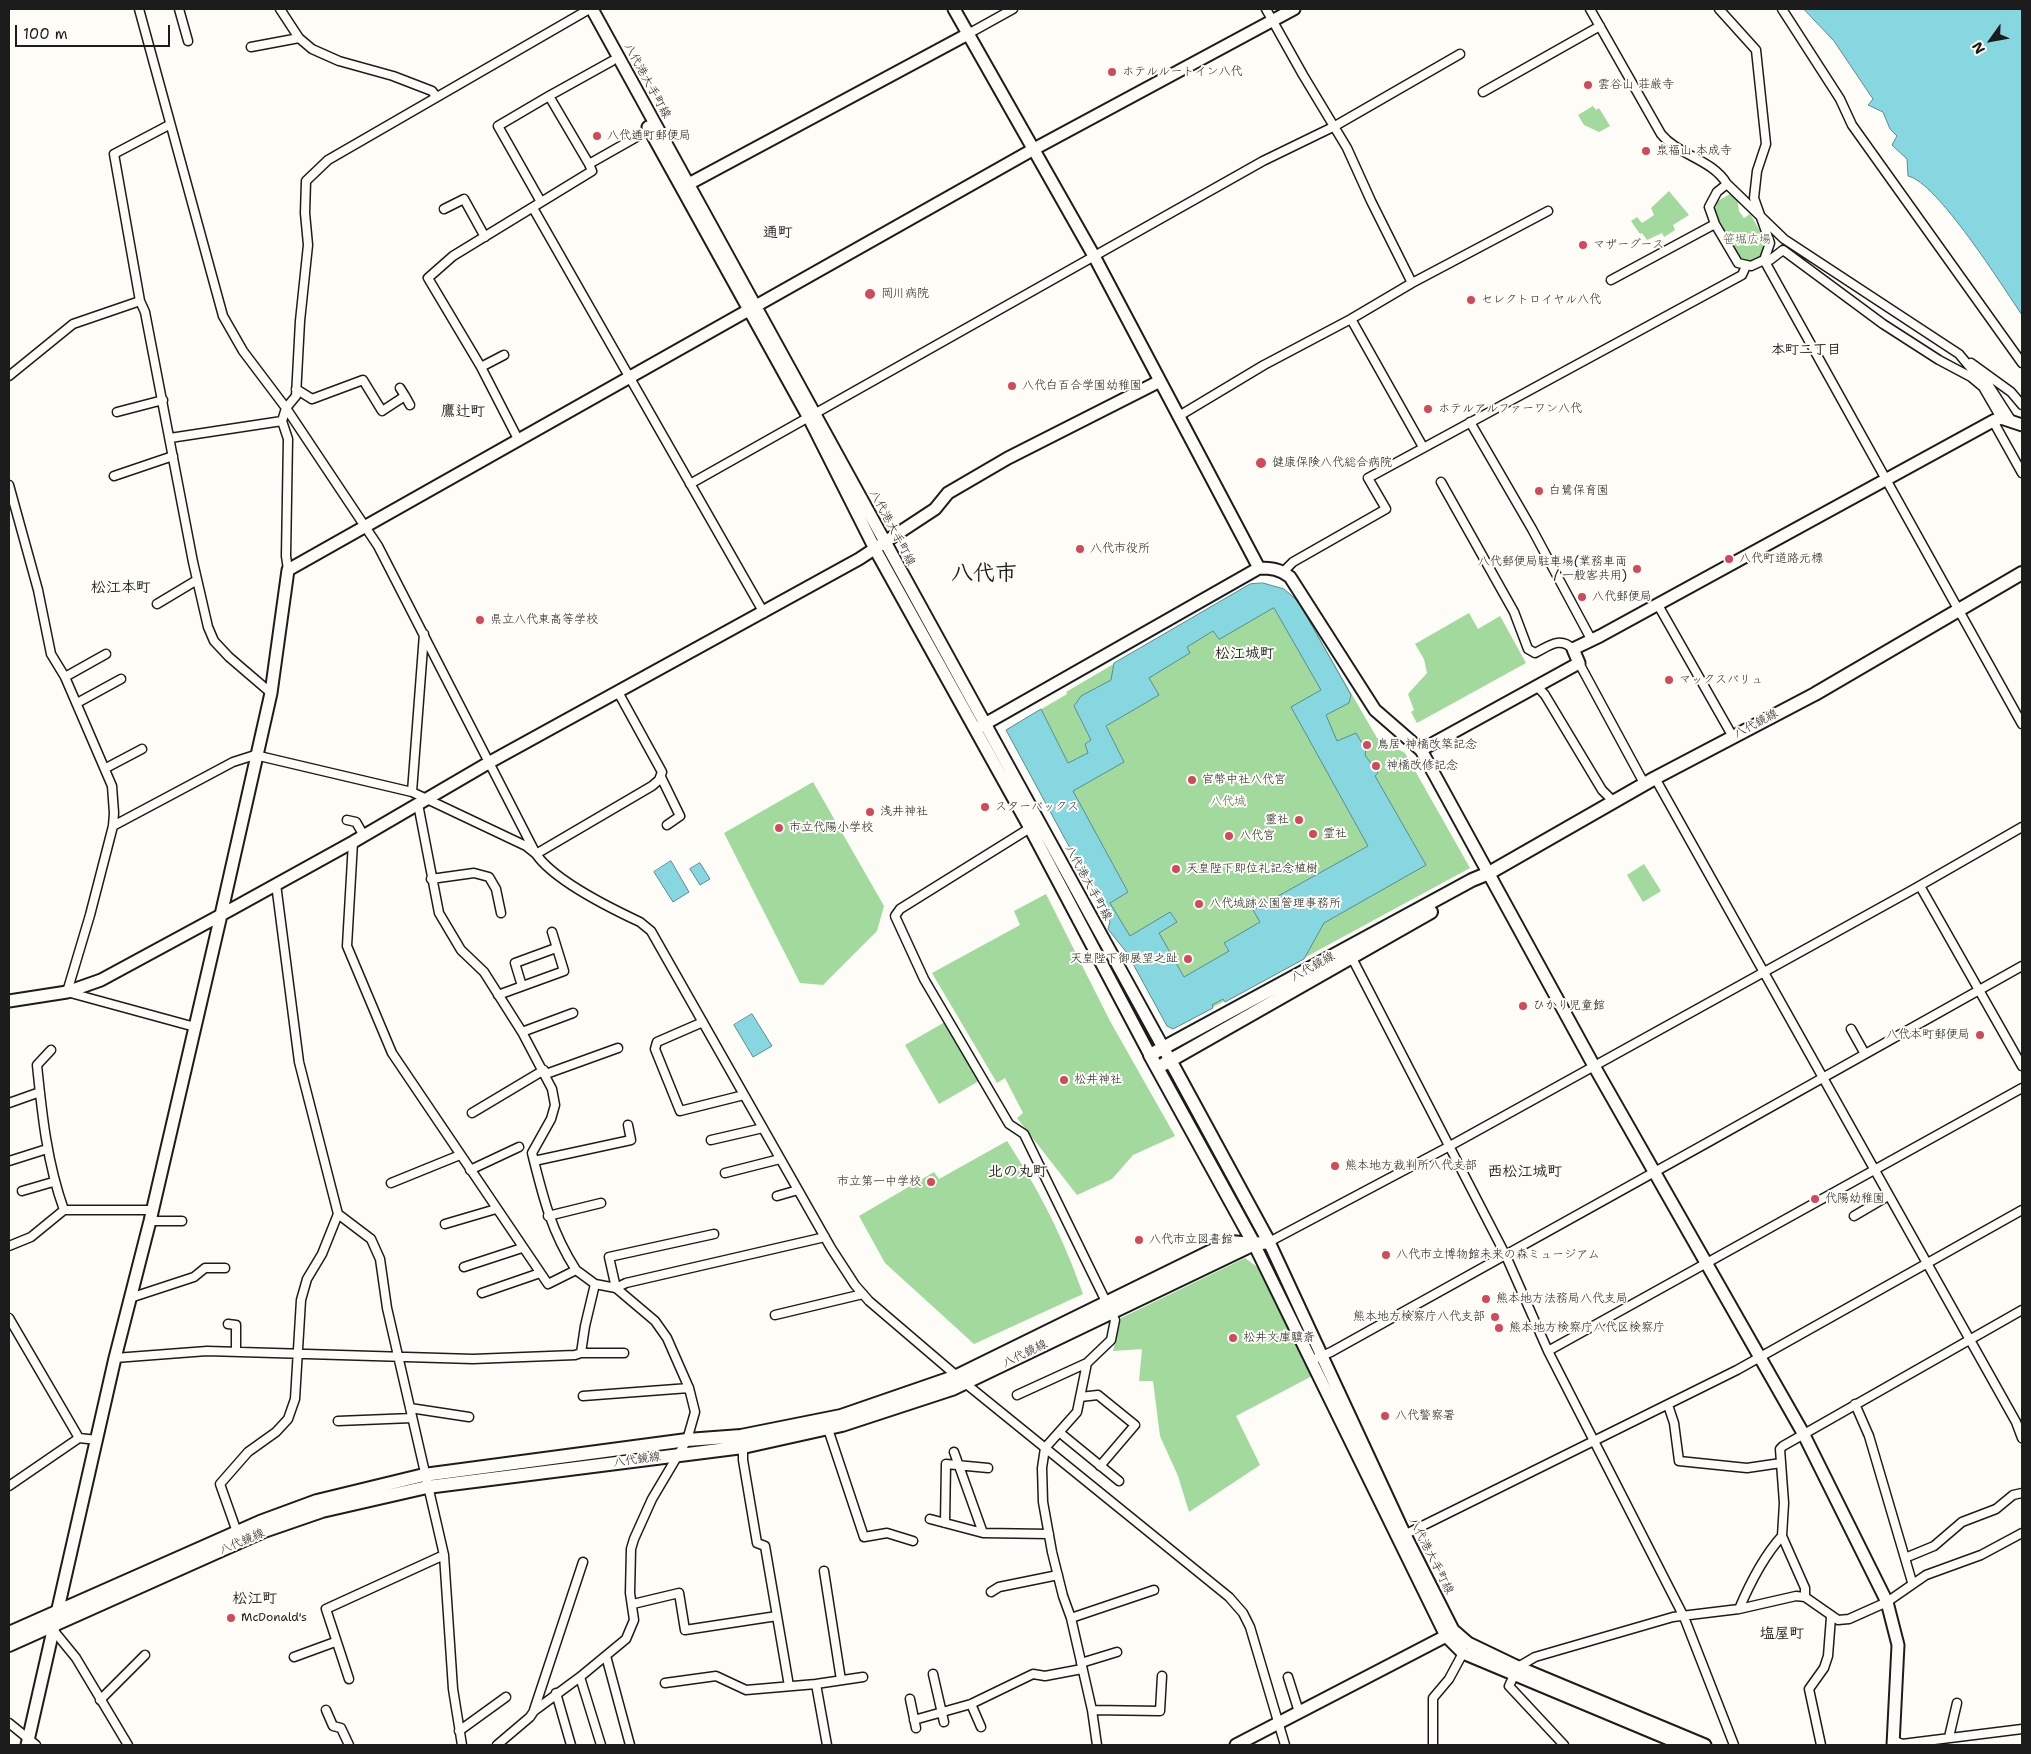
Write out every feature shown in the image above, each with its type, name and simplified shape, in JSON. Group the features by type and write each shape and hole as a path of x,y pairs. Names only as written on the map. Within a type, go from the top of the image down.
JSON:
{"main road":[{"name":"八代鏡線","path":"1150,1055 1472,880 1489,873 1650,781 1814,694 2022,572"},
{"name":"八代鏡線","path":"1157,1068 1476,886 1489,873"},
{"path":"1150,1055 1254,1244"},
{"path":"1170,1060 1269,1242"},
{"name":"八代鏡線","path":"9,1633 55,1622 264,1531 322,1511 427,1487 743,1447 828,1428 961,1380 1109,1308 1254,1244 1269,1242"},
{"name":"八代鏡線","path":"9,1645 237,1532 317,1501 424,1475 687,1440 741,1436 841,1416 961,1380"}],"street":[{"path":"139,9 169,125 223,316 243,351 286,408 367,526 536,854 541,861 562,878 640,922 650,931 825,1238 855,1285 863,1294 961,1380 1229,1597 1243,1613 1250,1627 1284,1745"},
{"path":"179,9 188,41"},
{"path":"280,9 299,38 312,48 338,61 393,76 432,91 436,96"},
{"path":"954,9 1094,256 1259,568"},
{"path":"685,187 1013,9"},
{"path":"1266,9 1335,126 1412,282"},
{"path":"288,570 1034,149 1294,9"},
{"path":"1590,9 1661,134 1673,146 1714,168 1760,219 1784,239 1843,276 1994,379 2022,404"},
{"path":"1719,9 1756,50 1766,144 1757,171 1754,198 1770,243 1764,260 2022,724"},
{"path":"1782,9 1840,99 1852,125 2022,363"},
{"path":"30,1743 55,1622 98,1440 115,1358 151,1215 221,915 255,755 271,692 288,570 286,556 288,439 282,420 286,408 296,396 300,321 308,245 305,213 306,181 328,160 587,10"},
{"name":"八代港大手町線","path":"587,10 649,130 685,187"},
{"name":"八代港大手町線","path":"587,10 812,416 880,546 980,727 1170,1060"},
{"path":"1483,92 1600,26"},
{"path":"251,47 299,38"},
{"path":"690,484 1263,161 1335,126 1460,54"},
{"path":"541,202 498,126 612,61"},
{"path":"519,441 480,367 428,278 453,256 592,171 590,164 549,96"},
{"path":"169,125 114,154 140,301 145,312 197,580 208,627 214,641 228,657 271,692"},
{"path":"590,164 649,130"},
{"path":"1727,184 1712,200 1710,215 1735,259 1746,266"},
{"path":"444,209 464,199 485,237"},
{"path":"533,208 764,613"},
{"path":"1179,416 1264,365 1351,319 1412,282 1548,211"},
{"path":"1611,280 1715,224"},
{"path":"1283,572 1293,562 1386,509 1368,478 1742,275 1746,266 1770,260 1783,250 1883,324 1983,386 2007,421"},
{"path":"9,376 73,324 140,301"},
{"path":"1351,319 1423,447"},
{"path":"480,367 504,355"},
{"path":"1965,359 1974,372 1986,381 2007,421 2022,473"},
{"path":"296,389 312,399 363,380 382,411 405,396"},
{"path":"9,1002 67,992 101,980 364,836 490,762 764,613 880,546 934,509 948,494 1008,458 1160,381"},
{"path":"400,388 410,405"},
{"path":"117,412 163,400"},
{"path":"170,438 282,420"},
{"path":"1574,649 1888,480 2007,421"},
{"path":"1470,422 1532,530 1590,639"},
{"path":"114,476 174,456"},
{"path":"1441,482 1514,612 1528,649 1535,653 1560,641 1567,643 1574,649 1578,663 1763,971 2016,1422 2022,1438"},
{"path":"9,485 38,590 51,654 66,677 112,786 114,813 112,826 90,915 67,992"},
{"path":"980,727 1259,568 1283,572 1296,585 1375,710 1421,750 1594,1066 1761,1356 1803,1433 1886,1602 1898,1645 1893,1742 1902,1744 2022,1729"},
{"path":"157,604 197,580"},
{"path":"1658,605 1733,737"},
{"path":"412,792 424,634"},
{"path":"66,677 106,654"},
{"path":"1421,750 1578,663"},
{"path":"77,702 122,679"},
{"path":"1537,686 1545,695 1602,790 1614,802"},
{"path":"618,692 662,772 661,777 680,816 667,825"},
{"name":"八代港大手町線","path":"980,727 1030,828 1150,1055"},
{"path":"106,768 142,749"},
{"path":"112,826 233,762 255,755 412,792 423,801 526,846 536,854"},
{"path":"536,854 652,786 661,777"},
{"path":"423,801 431,879 439,914 461,950 484,972 522,1032 545,1072 552,1089 555,1105 551,1119 532,1153 548,1216 561,1246 576,1270 595,1284 616,1288 656,1321 667,1338 689,1388 695,1412 687,1440 652,1499 634,1539 631,1549 630,1593 634,1620 626,1639 580,1677 534,1710"},
{"path":"347,820 356,822 364,836"},
{"path":"1269,1242 1448,1147 1763,971 1920,886 2022,827"},
{"path":"1017,1395 1087,1363 1111,1340 1115,1320 1024,1134 1009,1124 924,979 895,916 900,908 1030,828"},
{"path":"353,842 347,946 392,1053 548,1284 576,1270"},
{"path":"431,879 474,873 489,877 496,889 501,913"},
{"path":"237,1532 220,1484 248,1452 276,1432 288,1419 295,1399 300,1300 307,1280 322,1254 338,1214 299,1062 276,884"},
{"path":"1920,886 2022,1066"},
{"path":"498,995 564,971 552,932"},
{"path":"522,986 515,963 556,948"},
{"path":"1352,958 1506,1256 1548,1351 1593,1443 1684,1617 1734,1745"},
{"path":"1316,1359 1506,1256 1654,1171 2022,966"},
{"path":"67,992 195,1026"},
{"path":"522,1032 573,1013"},
{"path":"703,1022 657,1042 655,1049 680,1112 744,1095"},
{"path":"1851,1029 1865,1054"},
{"path":"472,1113 545,1072 618,1048"},
{"path":"51,1050 37,1064 47,1150 53,1182 64,1210"},
{"path":"1548,1351 1708,1263 1873,1168 2022,1088"},
{"path":"9,1103 40,1092"},
{"path":"534,1161 631,1140 628,1125"},
{"path":"711,1140 763,1128"},
{"path":"470,1170 519,1146"},
{"path":"9,1161 47,1150"},
{"path":"391,1183 460,1155"},
{"path":"725,1172 780,1159"},
{"path":"22,1192 53,1182"},
{"path":"776,1196 798,1190"},
{"path":"1854,1216 1888,1196"},
{"path":"548,1216 601,1204"},
{"path":"445,1224 496,1209"},
{"path":"9,1246 31,1237 64,1210 151,1215 182,1221"},
{"path":"1401,1537 1668,1405 1761,1356 2022,1210"},
{"path":"338,1214 370,1239 380,1259 387,1308 444,1555 453,1688 462,1745"},
{"path":"616,1288 609,1257 714,1234"},
{"path":"616,1288 626,1283 825,1238"},
{"name":"八代港大手町線","path":"1269,1242 1316,1359"},
{"name":"八代港大手町線","path":"1254,1244 1316,1359 1446,1636 1463,1653 1516,1671 1705,1745"},
{"path":"464,1267 522,1248"},
{"path":"130,1298 194,1277 205,1268 225,1268"},
{"path":"482,1293 540,1273"},
{"path":"581,1353 595,1284"},
{"path":"775,1315 863,1294"},
{"path":"1805,1597 1805,1588 1782,1536 1784,1502 1780,1449 1803,1433 2022,1310"},
{"path":"9,1318 79,1438"},
{"path":"228,1324 236,1325 236,1351"},
{"path":"115,1358 207,1351 298,1352 473,1359 575,1355 581,1353 624,1353"},
{"path":"1087,1363 1077,1412 1045,1448 1042,1468 1042,1494 1058,1575 1071,1618 1092,1710 1096,1745"},
{"path":"583,1396 689,1388"},
{"path":"1080,1397 1098,1394 1135,1426 1100,1466"},
{"path":"1855,1404 1869,1436 1912,1582"},
{"path":"1668,1405 1674,1423 1679,1461 1747,1468 1781,1463"},
{"path":"410,1408 469,1418"},
{"path":"338,1421 412,1418"},
{"path":"828,1428 864,1537 887,1534 913,1541"},
{"path":"1059,1432 1119,1481"},
{"path":"9,1486 79,1438 98,1440"},
{"path":"743,1447 743,1460 757,1543 766,1546 789,1686"},
{"path":"954,1452 983,1533"},
{"path":"945,1523 946,1464 988,1468"},
{"path":"1905,1558 1934,1546 1962,1522 1996,1509 2013,1495 2022,1493"},
{"path":"930,1519 983,1533 1049,1534"},
{"path":"1564,1745 1509,1686 1516,1671 1535,1657 1568,1646 1673,1618 1739,1609 1796,1596 1805,1597 1831,1617 1838,1620 1850,1619 1886,1602 1912,1582 1926,1575 1981,1555 2022,1533"},
{"path":"1739,1609 1750,1582 1782,1536"},
{"name":"八代港大手町線","path":"1401,1537 1453,1630 1468,1644 1516,1671 1683,1745"},
{"path":"349,1679 335,1642 326,1609 444,1555"},
{"path":"497,1745 530,1717 534,1710 583,1562"},
{"path":"824,1571 841,1680"},
{"path":"991,1592 999,1587 1058,1575"},
{"path":"1071,1618 1154,1590"},
{"path":"633,1604 679,1593 685,1630 777,1616"},
{"path":"1821,1745 1809,1688 1824,1668 1828,1656 1831,1617"},
{"path":"55,1622 128,1745"},
{"path":"1236,1745 1446,1636"},
{"path":"294,1657 335,1642"},
{"path":"910,1699 915,1724 942,1712 971,1704 1033,1674 1045,1676 1081,1666 1116,1652"},
{"path":"1433,1745 1433,1698 1449,1679 1463,1653"},
{"path":"100,1700 144,1655"},
{"path":"606,1656 630,1745"},
{"path":"933,1674 944,1722"},
{"path":"665,1684 716,1676 746,1690 816,1684 863,1677"},
{"path":"1092,1710 1160,1711 1162,1676"},
{"path":"580,1677 601,1745"},
{"path":"1288,1677 1299,1712"},
{"path":"816,1684 827,1745"},
{"path":"556,1693 571,1745"},
{"path":"459,1731 506,1697"},
{"path":"1949,1737 1957,1703"},
{"path":"971,1704 980,1727"},
{"path":"326,1710 333,1726 341,1728 349,1745"},
{"path":"9,1723 30,1743"}],"green space":[{"path":"1593,106 1596,110 1599,108 1610,126 1599,132 1584,125 1578,115"},
{"path":"1669,191 1689,215 1673,225 1675,230 1664,237 1662,233 1647,240 1631,221 1637,217 1642,223 1654,215 1651,208"},
{"name":"笹堀広場","path":"1730,194 1737,197 1739,211 1744,218 1750,214 1767,243 1761,256 1750,263 1741,259 1714,211 1718,201"},
{"name":"八代城","path":"1250,584 1276,587 1287,592 1298,601 1377,738 1405,753 1470,868 1173,1029 1167,1026 1006,730 1067,694 1066,692"},
{"path":"1469,613 1478,629 1500,616 1526,663 1417,723 1411,712 1414,710 1408,694 1427,673 1424,659 1415,644"},
{"path":"813,782 884,906 877,931 823,985 800,983 724,833"},
{"path":"1644,864 1661,891 1643,902 1627,875"},
{"path":"1046,894 1110,1021 1175,1136 1133,1155 1112,1179 1077,1195 1017,1118 1023,1113 1005,1078 997,1083 932,973 1020,925 1014,911"},
{"path":"945,1022 979,1081 939,1104 905,1045"},
{"path":"1007,1141 1050,1215 1083,1294 974,1344 885,1263 859,1216 934,1172 939,1179"},
{"path":"1245,1258 1257,1267 1312,1376 1236,1416 1260,1465 1189,1512 1178,1476 1160,1436 1153,1381 1139,1381 1142,1349 1113,1351 1121,1318"}],"water":[{"path":"1804,9 2022,9 2022,315 1952,215 1935,196 1920,183 1908,176 1907,159 1892,145 1897,136 1890,129 1883,112 1868,105 1873,99 1834,41"},
{"path":"1263,583 1284,589 1298,601 1351,695 1349,703 1326,715 1337,741 1356,733 1366,750 1365,755 1378,773 1375,776 1426,865 1324,923 1304,959 1225,1002 1223,999 1212,1005 1213,1008 1173,1029 1167,1026 1127,953 1108,929 1110,922 1006,730 1041,709 1068,763 1088,753 1085,744 1091,740 1074,706 1081,696 1111,680 1114,663 1250,584","holes":["1274,608 1321,690 1291,707 1368,846 1253,910 1260,922 1224,943 1229,951 1184,977 1159,933 1177,922 1170,912 1130,936 1110,903 1128,892 1073,791 1124,762 1106,726 1159,695 1149,678 1190,653 1187,647 1213,631 1219,639"]},
{"path":"671,861 689,892 673,902 654,872"},
{"path":"700,863 710,879 700,885 690,869"},
{"path":"752,1014 772,1046 753,1057 734,1025"}],"place":[{"name":"ホテルルートイン八代","path":"1112,72"},
{"name":"雲谷山 荘厳寺","path":"1588,85"},
{"name":"八代通町郵便局","path":"597,136"},
{"name":"泉福山 本成寺","path":"1646,151"},
{"name":"マザーグース","path":"1583,245"},
{"name":"岡川病院","path":"870,294"},
{"name":"セレクトロイヤル八代","path":"1471,300"},
{"name":"八代白百合学園幼稚園","path":"1012,386"},
{"name":"ホテルアルファーワン八代","path":"1428,409"},
{"name":"健康保険八代総合病院","path":"1261,463"},
{"name":"白鷺保育園","path":"1539,491"},
{"name":"八代市役所","path":"1080,549"},
{"name":"八代町道路元標","path":"1729,559"},
{"name":"八代郵便局駐車場(業務車両 / 一般客共用)","path":"1637,569"},
{"name":"八代郵便局","path":"1582,597"},
{"name":"県立八代東高等学校","path":"480,620"},
{"name":"マックスバリュ","path":"1669,680"},
{"name":"鳥居 神橋改築記念","path":"1367,745"},
{"name":"神橋改修記念","path":"1376,766"},
{"name":"官幣中社八代宮","path":"1192,780"},
{"name":"スターバックス","path":"985,807"},
{"name":"浅井神社","path":"870,812"},
{"name":"靈社","path":"1299,820"},
{"name":"市立代陽小学校","path":"779,828"},
{"name":"霊社","path":"1313,834"},
{"name":"八代宮","path":"1229,836"},
{"name":"天皇陛下即位礼記念植樹","path":"1176,869"},
{"name":"八代城跡公園管理事務所","path":"1199,904"},
{"name":"天皇陛下御展望之趾","path":"1188,959"},
{"name":"ひかり児童館","path":"1523,1006"},
{"name":"八代本町郵便局","path":"1980,1035"},
{"name":"松井神社","path":"1064,1080"},
{"name":"熊本地方裁判所八代支部","path":"1335,1166"},
{"name":"市立第一中学校","path":"931,1182"},
{"name":"代陽幼稚園","path":"1815,1199"},
{"name":"八代市立図書館","path":"1139,1240"},
{"name":"八代市立博物館未来の森ミュージアム","path":"1386,1255"},
{"name":"熊本地方法務局八代支局","path":"1486,1299"},
{"name":"熊本地方検察庁八代支部","path":"1495,1317"},
{"name":"熊本地方検察庁八代区検察庁","path":"1499,1328"},
{"name":"松井文庫驥斎","path":"1233,1338"},
{"name":"八代警察署","path":"1385,1416"},
{"name":"McDonald's","path":"231,1618"}],"district":[{"name":"通町","path":"778,233"},
{"name":"本町二丁目","path":"1806,350"},
{"name":"鷹辻町","path":"463,412"},
{"name":"八代市","path":"984,574"},
{"name":"松江本町","path":"121,588"},
{"name":"松江城町","path":"1245,654"},
{"name":"北の丸町","path":"1018,1172"},
{"name":"西松江城町","path":"1525,1172"},
{"name":"松江町","path":"255,1599"},
{"name":"塩屋町","path":"1782,1634"}]}
